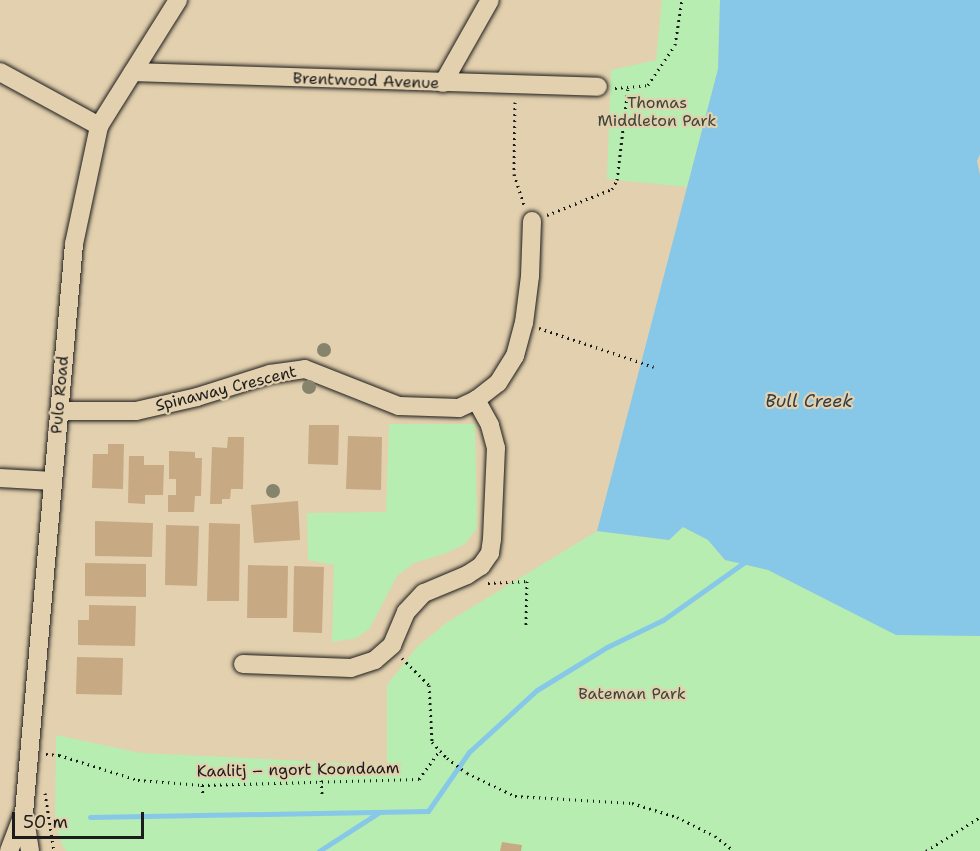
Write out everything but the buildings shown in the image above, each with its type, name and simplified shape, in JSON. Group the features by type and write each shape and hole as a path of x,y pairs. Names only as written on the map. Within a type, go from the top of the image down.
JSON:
{"street":[{"name":"Pulo Road","path":"30,851 24,813 74,244 99,126 177,0"},
{"path":"443,83 490,0"},
{"path":"0,72 99,126"},
{"name":"Brentwood Avenue","path":"133,72 598,87"},
{"name":"Spinaway Crescent","path":"59,411 136,411 197,398 270,374 305,369 399,406 459,408 476,400 498,383 515,356 524,323 530,276 532,221"},
{"path":"243,664 351,668 375,660 400,650 406,612 424,593 470,580 490,553 496,448 490,425 476,400"},
{"path":"0,478 53,482"},
{"name":"Pulo Road","path":"9,851 24,813"}],"path":[{"path":"598,87 628,88 648,85 675,45 682,0"},
{"path":"515,85 514,174 532,221 612,189 617,180 628,88"},
{"path":"524,323 654,367"},
{"path":"470,580 527,581 526,625"},
{"path":"400,650 429,685 432,742 447,758 467,773 515,796 632,802 677,817 715,836 734,851"},
{"name":"Kaalitj – ngort Koondaam","path":"43,754 59,755 138,780 202,785 419,779 440,750"},
{"path":"321,780 322,794"},
{"path":"202,785 203,796"},
{"path":"926,851 980,817"}],"green space":[{"name":"Thomas Middleton Park","path":"662,0 720,0 718,69 687,187 607,179 611,70 656,60"},
{"path":"389,424 475,424 477,528 465,544 444,554 414,563 397,576 370,628 357,638 332,642 334,565 308,560 307,513 386,512"},
{"name":"Bateman Park","path":"683,527 708,540 725,560 768,570 896,634 980,636 980,851 67,851 63,847 55,822 56,735 141,753 387,765 387,685 417,647 446,623 597,531 668,540"}],"water":[{"name":"Bull Creek","path":"720,0 980,0 980,154 977,161 980,175 980,636 896,635 768,570 725,560 708,540 683,527 669,540 597,531 718,69"}],"waterway":[{"path":"90,817 428,811 469,752 537,690 607,647 663,620 746,561"},
{"path":"319,851 378,813"}]}
